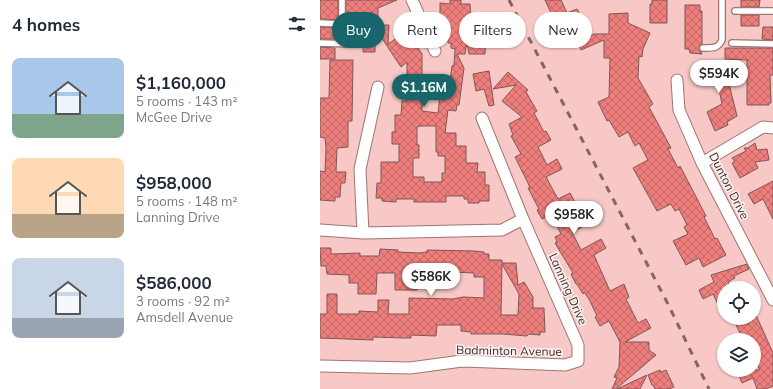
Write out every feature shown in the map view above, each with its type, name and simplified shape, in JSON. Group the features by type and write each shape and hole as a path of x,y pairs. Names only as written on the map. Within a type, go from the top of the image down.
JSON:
{"street":[{"path":"412,0 435,51"},
{"name":"Dunton Drive","path":"677,80 679,110 702,163 773,300"},
{"path":"363,233 360,169 378,87"},
{"name":"Lanning Drive","path":"482,118 578,345 578,360"},
{"path":"702,163 763,127 773,128"},
{"path":"320,230 363,233 502,230 523,218"},
{"name":"Badminton Avenue","path":"320,366 410,368 462,361 565,365 578,360"}],"lane":[{"path":"320,23 342,24 342,0"},
{"path":"703,48 715,48 720,45 722,40 722,0"},
{"path":"735,11 773,11"},
{"path":"320,43 332,43"},
{"path":"732,43 773,44"}],"building":[{"path":"320,0 338,0 338,12 332,12 332,20 320,19"},
{"path":"346,0 397,0 378,8 378,12 346,12"},
{"path":"450,0 461,0 461,4 470,4 471,12 459,12 459,48 466,48 465,54 457,54 464,68 459,105 457,105 456,111 448,110 445,133 456,133 456,146 466,146 466,163 478,163 477,172 485,172 485,185 489,185 489,201 468,203 468,199 464,199 464,196 446,196 446,202 414,202 414,199 396,199 396,202 382,201 382,198 376,198 377,183 381,183 381,162 399,162 399,144 392,144 392,132 395,132 395,115 401,115 402,101 407,101 407,62 401,67 385,43 385,25 389,25 388,44 393,41 393,48 418,48 422,54 422,111 438,113 442,79 450,80 452,66 454,65 455,49 451,48 451,12 440,12 440,3 450,4","holes":["436,126 436,152 438,152 438,156 445,156 445,173 442,173 442,182 424,182 424,177 413,177 413,158 419,158 417,127"]},
{"path":"545,0 561,0 567,12 551,12"},
{"path":"652,0 667,0 667,23 650,23 650,4 652,4"},
{"path":"741,0 760,0 759,7 741,7"},
{"path":"685,5 700,5 700,11 702,11 702,44 699,48 702,54 690,53 689,49 685,49"},
{"path":"577,9 579,12 570,12"},
{"path":"628,13 628,23 650,33 643,49 642,57 639,56 638,78 653,104 649,107 671,148 668,149 678,168 680,166 706,216 704,217 715,239 717,238 726,255 703,267 699,258 686,265 673,241 688,234 684,227 687,225 679,209 675,211 671,204 657,211 633,168 648,160 639,143 635,146 628,132 619,137 609,120 607,121 598,102 609,97 610,58 604,58 604,40 592,45 592,35 609,34 609,14"},
{"path":"741,15 759,15 759,26 741,26"},
{"path":"320,27 332,28 332,39 320,39"},
{"path":"763,27 773,27 773,40 762,39"},
{"path":"320,47 335,48 335,59 320,59"},
{"path":"363,48 375,48 375,52 363,52"},
{"path":"468,48 485,48 485,54 469,54"},
{"path":"725,48 773,48 773,75 770,75 771,103 768,103 769,105 747,105 747,60 725,59"},
{"path":"330,60 353,60 352,121 348,121 348,147 337,148 336,172 346,172 345,183 341,183 340,197 335,197 335,201 320,200 320,171 325,172 326,148 325,138 320,137 320,98 329,98"},
{"path":"701,63 727,64 726,85 729,84 737,116 727,122 728,125 715,131 707,112 722,104 718,85 703,84 704,80 701,80"},
{"path":"489,71 494,105 489,106 484,89 476,91 473,74"},
{"path":"508,72 528,90 526,92 537,111 534,113 544,132 546,131 551,140 538,147 547,165 557,159 562,169 546,177 558,199 570,193 582,215 585,213 590,223 572,232 581,250 601,239 606,248 594,255 610,291 624,284 629,297 626,299 638,323 646,319 651,328 625,342 649,342 649,350 656,355 616,389 612,389 617,378 614,377 619,367 620,342 609,321 600,326 595,317 597,316 589,299 584,292 583,294 576,284 571,274 573,273 555,243 557,242 555,237 561,234 551,215 542,219 537,210 539,209 528,188 530,188 528,183 515,157 521,154 511,136 513,135 509,124 522,117 502,101 516,85 493,89"},
{"path":"755,143 757,150 767,149 769,160 755,162 758,168 740,178 732,163 735,162 732,158 746,151 744,148 748,148"},
{"path":"773,181 773,219 763,199 754,204 748,194"},
{"path":"320,248 331,248 331,254 360,253 360,256 379,256 380,249 419,253 427,252 427,250 484,252 484,254 489,254 489,260 502,260 502,263 516,263 518,285 524,282 533,297 533,308 544,308 545,332 540,332 540,335 529,334 527,336 471,334 471,332 461,331 461,325 437,325 436,336 411,335 411,338 373,337 373,340 320,338 320,314 327,314 327,294 337,294 337,314 359,314 359,311 378,312 378,300 389,300 388,314 409,314 409,298 484,298 484,277 474,277 474,273 451,272 451,280 437,280 437,276 417,275 417,290 395,290 395,273 377,273 376,294 358,294 358,283 349,283 349,275 327,274 326,266 321,266","holes":["502,264 519,294 518,315 501,315"]},
{"path":"747,264 749,269 734,276 735,278 730,281 717,281 717,302 713,294 703,299 699,290 714,282 711,275"},
{"path":"736,325 760,325 773,353 773,386 766,389 757,389 753,378 742,383 740,377 761,377 761,333 740,333"},
{"path":"660,370 661,372 666,370 674,387 669,389 655,389 648,375"},
{"path":"647,375 640,389 617,389"}],"railway":[{"path":"509,0 668,304 709,389"}]}
